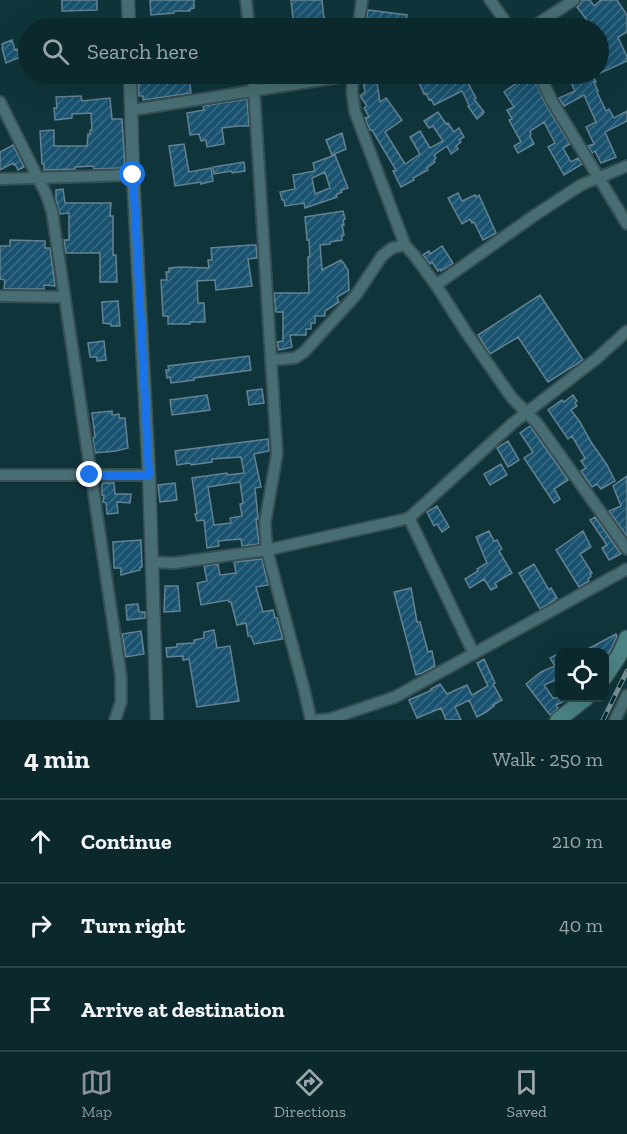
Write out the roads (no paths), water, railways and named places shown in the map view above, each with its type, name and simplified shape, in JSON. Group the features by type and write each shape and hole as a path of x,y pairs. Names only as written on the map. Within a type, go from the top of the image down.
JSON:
{"main road":[{"path":"609,671 621,654 627,638"},
{"path":"558,720 580,702"}],"street":[{"path":"128,0 129,18"},
{"path":"246,0 248,18"},
{"path":"359,18 362,0"},
{"path":"490,0 503,18"},
{"path":"546,18 574,0"},
{"path":"131,84 133,175 149,475 157,720"},
{"path":"255,84 277,454 265,523 267,550 311,720"},
{"path":"132,111 292,84"},
{"path":"353,84 352,92 355,112 405,245 436,285 505,389 525,413 537,423 627,549"},
{"path":"544,84 627,224"},
{"path":"0,102 46,194 52,211 121,677 121,702 115,720"},
{"path":"436,285 535,214 581,185 627,166"},
{"path":"0,179 133,175"},
{"path":"272,360 295,358 304,352 356,295 382,256 392,248 405,245"},
{"path":"0,297 64,297"},
{"path":"152,562 174,562 267,550 409,518 525,413 596,359 627,331"},
{"path":"0,474 149,475"},
{"path":"409,518 474,654"},
{"path":"317,720 330,719 395,697 627,569"},
{"path":"615,720 627,695"}],"railway":[{"path":"603,720 627,671"}]}
